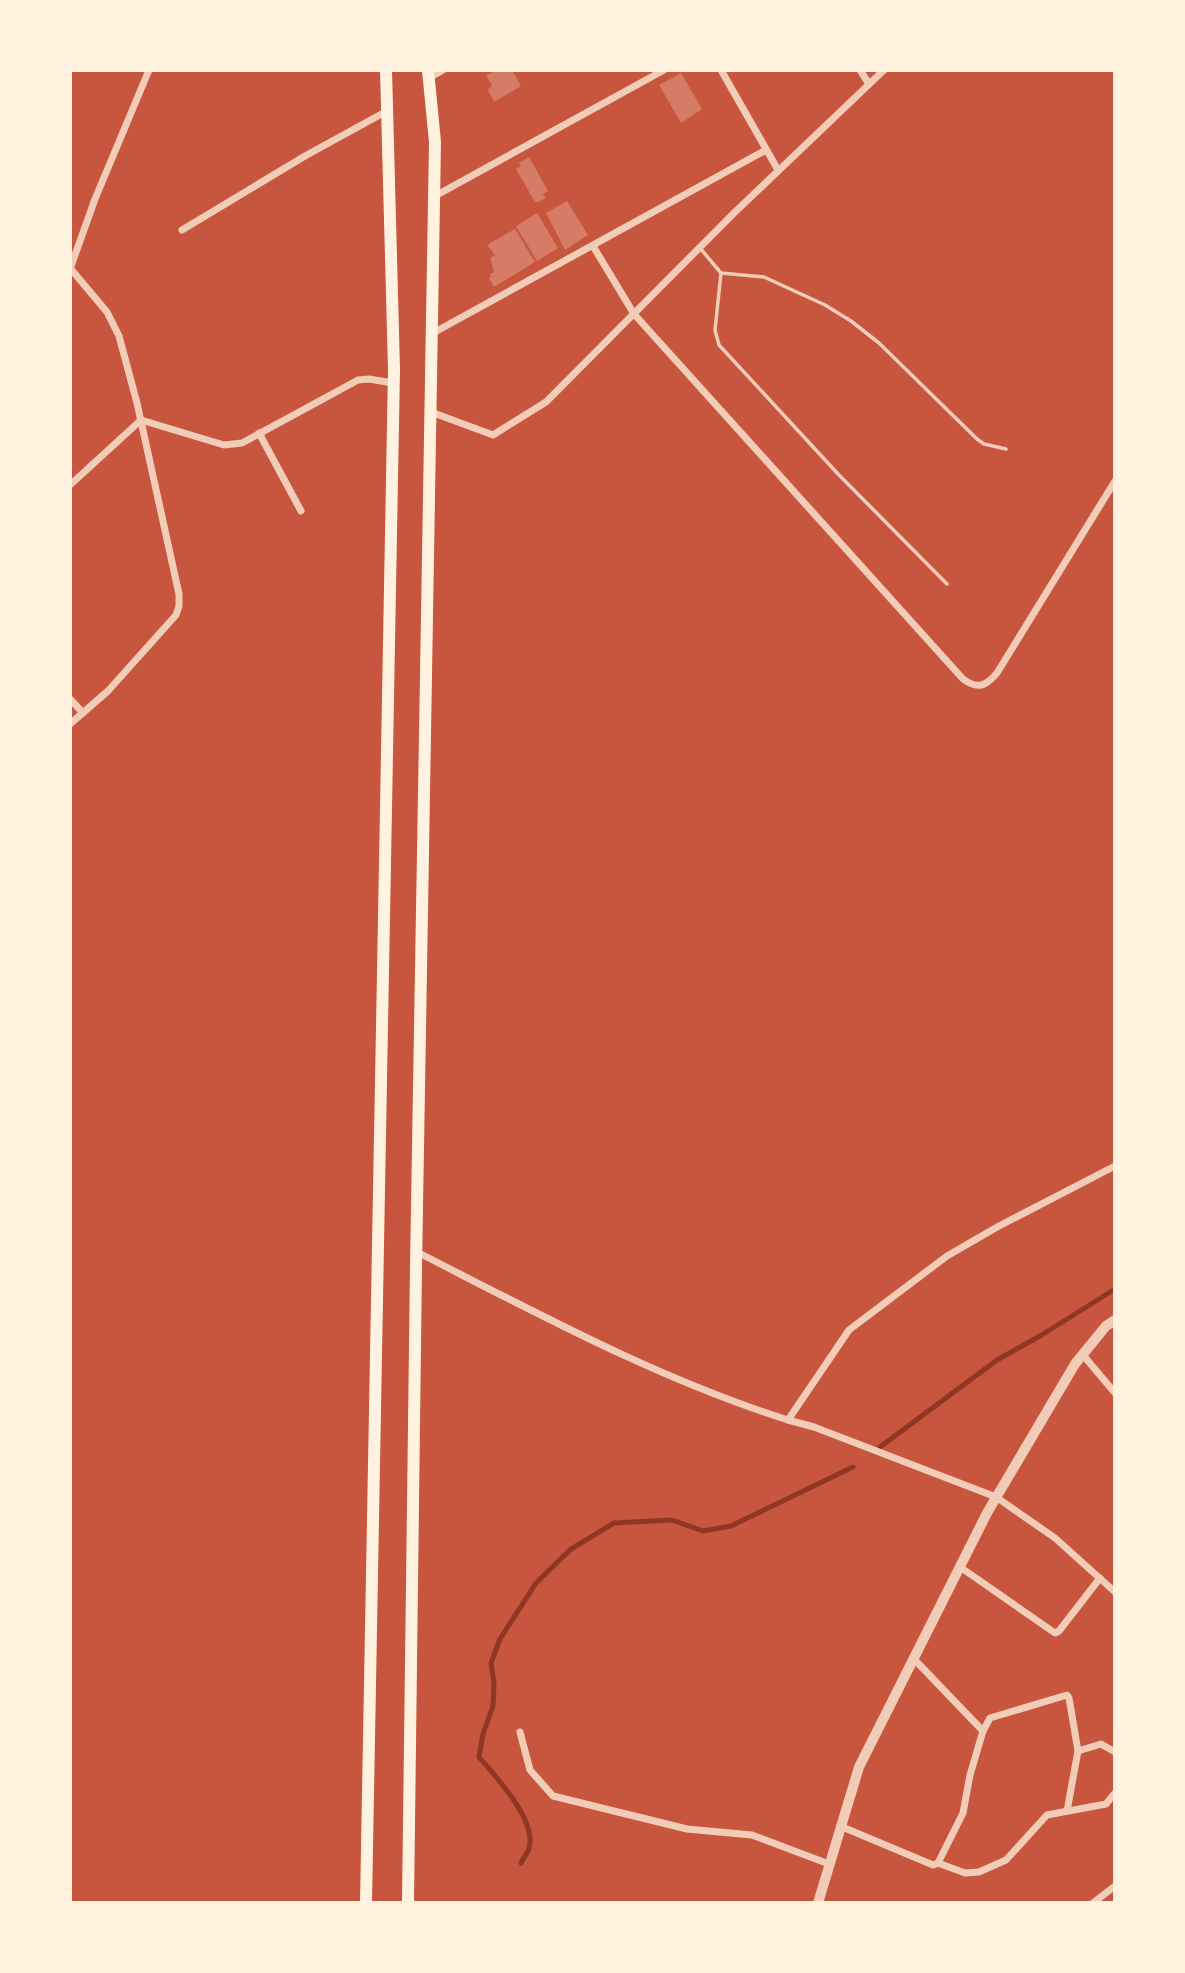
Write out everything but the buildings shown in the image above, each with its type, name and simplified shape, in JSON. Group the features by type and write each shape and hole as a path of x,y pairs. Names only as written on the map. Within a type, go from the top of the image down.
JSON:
{"highway":[{"path":"366,1903 393,383 386,70"},
{"path":"408,1903 435,196 435,142 428,74"}],"street":[{"path":"70,724 131,667 176,615 179,606 180,594 141,420 114,323 70,268 95,199 149,70"},
{"path":"428,74 443,70"},
{"path":"435,196 664,70"},
{"path":"721,70 778,170"},
{"path":"860,70 869,83"},
{"path":"431,412 493,435 546,402 778,170 884,70"},
{"path":"181,230 387,110"},
{"path":"433,333 766,149"},
{"path":"593,246 634,314 970,684 980,687 997,673 1115,481"},
{"path":"141,420 224,445 242,443 358,380 393,383"},
{"path":"70,485 141,420"},
{"path":"259,433 301,510"},
{"path":"70,699 83,713"},
{"path":"788,1420 849,1329 947,1256 1115,1166"},
{"path":"417,1252 559,1324 730,1402 814,1427 996,1497 1055,1538 1115,1592"},
{"path":"818,1903 859,1766 960,1567 996,1497 1075,1364 1106,1326 1115,1320"},
{"path":"1083,1355 1115,1393"},
{"path":"960,1567 1055,1633 1100,1578"},
{"path":"914,1659 983,1731"},
{"path":"937,1863 963,1813 970,1775 983,1731 990,1718 1067,1695 1078,1751 1067,1811"},
{"path":"520,1732 530,1770 553,1796 687,1829 752,1835 829,1864"},
{"path":"1078,1751 1101,1744 1115,1752"},
{"path":"840,1826 933,1865 937,1863 965,1873 979,1872 1002,1863 1047,1815 1105,1804 1115,1793"},
{"path":"1093,1903 1115,1886"}],"lane":[{"path":"700,247 721,273 715,330 719,345 839,475 947,583"},
{"path":"721,273 764,277 825,305 851,321 879,343 977,439 984,444 1006,449"}],"waterway":[{"path":"880,1447 997,1360 1115,1289"},
{"path":"521,1863 529,1848 527,1825 504,1787 479,1757 483,1734 493,1706 491,1663 500,1639 536,1583 571,1549 614,1523 672,1520 703,1531 731,1526 853,1467"}]}
